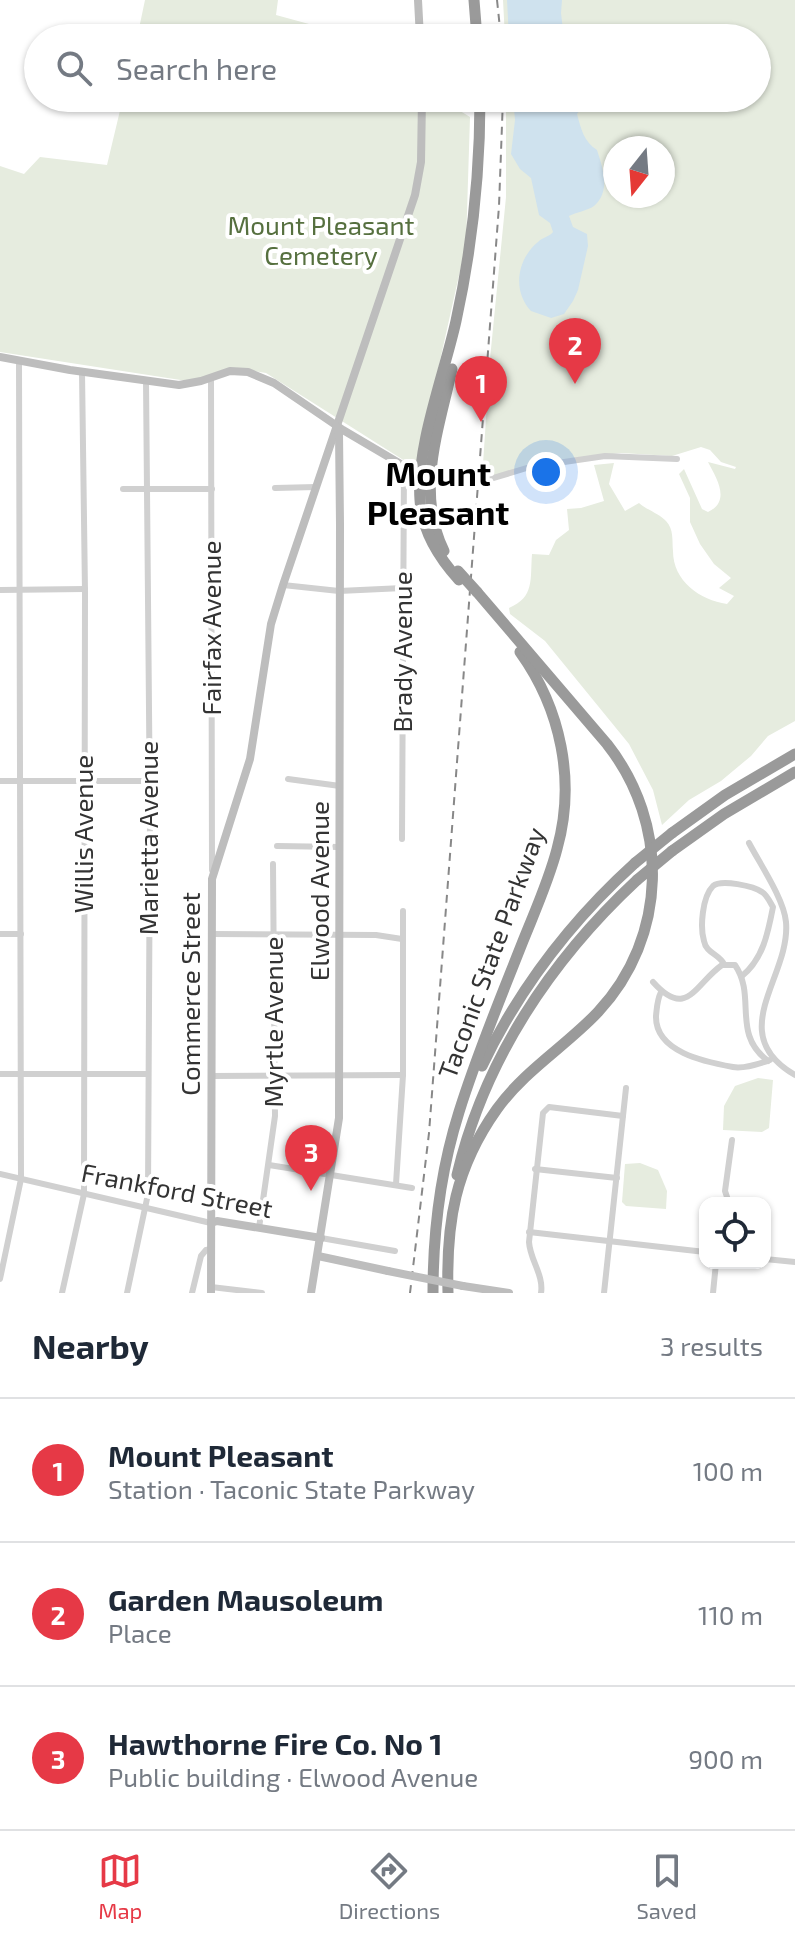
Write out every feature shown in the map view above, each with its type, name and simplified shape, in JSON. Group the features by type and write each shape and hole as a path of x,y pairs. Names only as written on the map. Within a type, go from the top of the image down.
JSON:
{"highway":[{"path":"477,0 479,24"},
{"name":"Taconic State Parkway","path":"448,1292 448,1235 453,1200 476,1145 503,1101 531,1071 594,1016 624,977 643,935 651,906 653,877 645,816 625,769 607,744 458,575 435,531 425,478 469,249 482,112"},
{"name":"Taconic State Parkway","path":"433,1293 434,1250 458,1113 552,867 565,803 561,745 546,697 522,653 476,596"},
{"path":"443,1188 471,1090 508,1017 565,936 635,863 672,833 725,795 795,754"},
{"path":"453,1200 476,1110 511,1037 563,960 637,880 672,851 716,819 795,772"}],"street":[{"path":"418,0 419,24"},
{"name":"Commerce Street","path":"211,1290 212,879 250,759 271,624 415,195 421,162 422,112"},
{"path":"0,357 179,385 230,371 248,372 261,376 336,426 425,478 462,486 532,466 605,456 677,459"},
{"path":"0,1279 21,1179 19,360"},
{"name":"Willis Avenue","path":"62,1293 84,1194 85,589 82,372"},
{"name":"Fairfax Avenue","path":"211,378 212,879"},
{"name":"Marietta Avenue","path":"127,1293 146,1208 149,781 146,380"},
{"name":"Commerce Street","path":"336,426 339,433 338,486"},
{"name":"Brady Avenue","path":"402,839 404,465"},
{"name":"Elwood Avenue","path":"311,1293 339,1118 338,486"},
{"path":"275,488 316,487"},
{"path":"123,489 212,489"},
{"path":"283,585 339,591 403,588"},
{"path":"0,590 85,589"},
{"path":"288,779 340,786"},
{"path":"0,781 149,781"},
{"path":"749,843 782,907 786,926 762,1018 765,1045 771,1060"},
{"path":"277,846 340,847"},
{"name":"Myrtle Avenue","path":"259,1228 275,1116 273,864"},
{"path":"724,964 706,948 703,939 705,904 712,887 732,883 763,892 773,907 766,944 757,953 756,963 742,976"},
{"path":"396,1184 403,1075 403,911"},
{"path":"0,934 21,934"},
{"path":"212,934 402,939"},
{"path":"653,982 661,992 676,999 693,996 715,970 724,964 735,965 742,976 749,1038 754,1047 795,1075"},
{"path":"661,992 657,1003 657,1028 673,1049 735,1067 771,1060"},
{"path":"0,1074 147,1074"},
{"path":"210,1076 403,1075"},
{"path":"604,1293 626,1088"},
{"path":"541,1293 542,1284 530,1254 529,1232 542,1116 549,1107 623,1116"},
{"path":"534,1108 542,1116"},
{"path":"727,1197 725,1191 732,1140"},
{"path":"269,1165 412,1188"},
{"path":"535,1169 617,1178"},
{"name":"Frankford Street","path":"0,1174 211,1223 217,1221 395,1251"},
{"path":"529,1232 699,1251"},
{"path":"192,1293 201,1256 211,1249"},
{"path":"318,1256 509,1293"},
{"path":"771,1260 795,1262"},
{"path":"713,1293 715,1269"},
{"path":"211,1290 262,1293"}],"green space":[{"path":"145,0 278,0 276,15 309,24 140,24"},
{"path":"503,0 795,0 795,721 768,736 751,756 721,781 689,800 662,825 653,790 629,744 545,641 510,614 509,608 523,598 530,586 532,554 549,555 556,540 569,530 567,509 604,501 594,465 614,463 609,484 625,511 639,503 669,524 674,562 683,580 707,598 727,604 734,596 719,588 731,578 714,564 700,544 690,522 690,498 679,474 684,469 702,509 708,512 719,502 720,489 708,462 736,467 721,462 710,450 701,447 672,456 621,453 537,463 482,479 506,197 506,112 771,112 771,24 504,24"},
{"name":"Mount Pleasant Cemetery","path":"120,112 462,112 470,117 466,244 416,468 266,373 237,368 187,381 0,352 0,166 24,174 40,157 107,165"},
{"path":"758,1078 773,1080 769,1128 762,1132 723,1130 724,1106 735,1086"},
{"path":"640,1163 658,1170 667,1191 666,1209 626,1206 622,1202 625,1164"}],"water":[{"path":"507,0 562,0 562,24 508,24"},
{"path":"514,112 578,112 582,130 597,150 603,172 603,190 599,200 591,208 569,216 573,227 587,234 588,246 573,301 564,314 551,318 531,311 521,294 520,275 525,257 538,242 553,232 550,223 539,215 531,178 520,169 511,154"}],"railway":[{"path":"497,0 500,24"},
{"path":"410,1293 429,1133 499,206 502,112"}],"place":[{"name":"Garden Mausoleum","path":"575,384"},
{"name":"Mount Pleasant","path":"481,422"},
{"name":"Hawthorne Fire Co. No 1","path":"311,1191"}],"district":[{"name":"Mount Pleasant","path":"438,494"}]}
